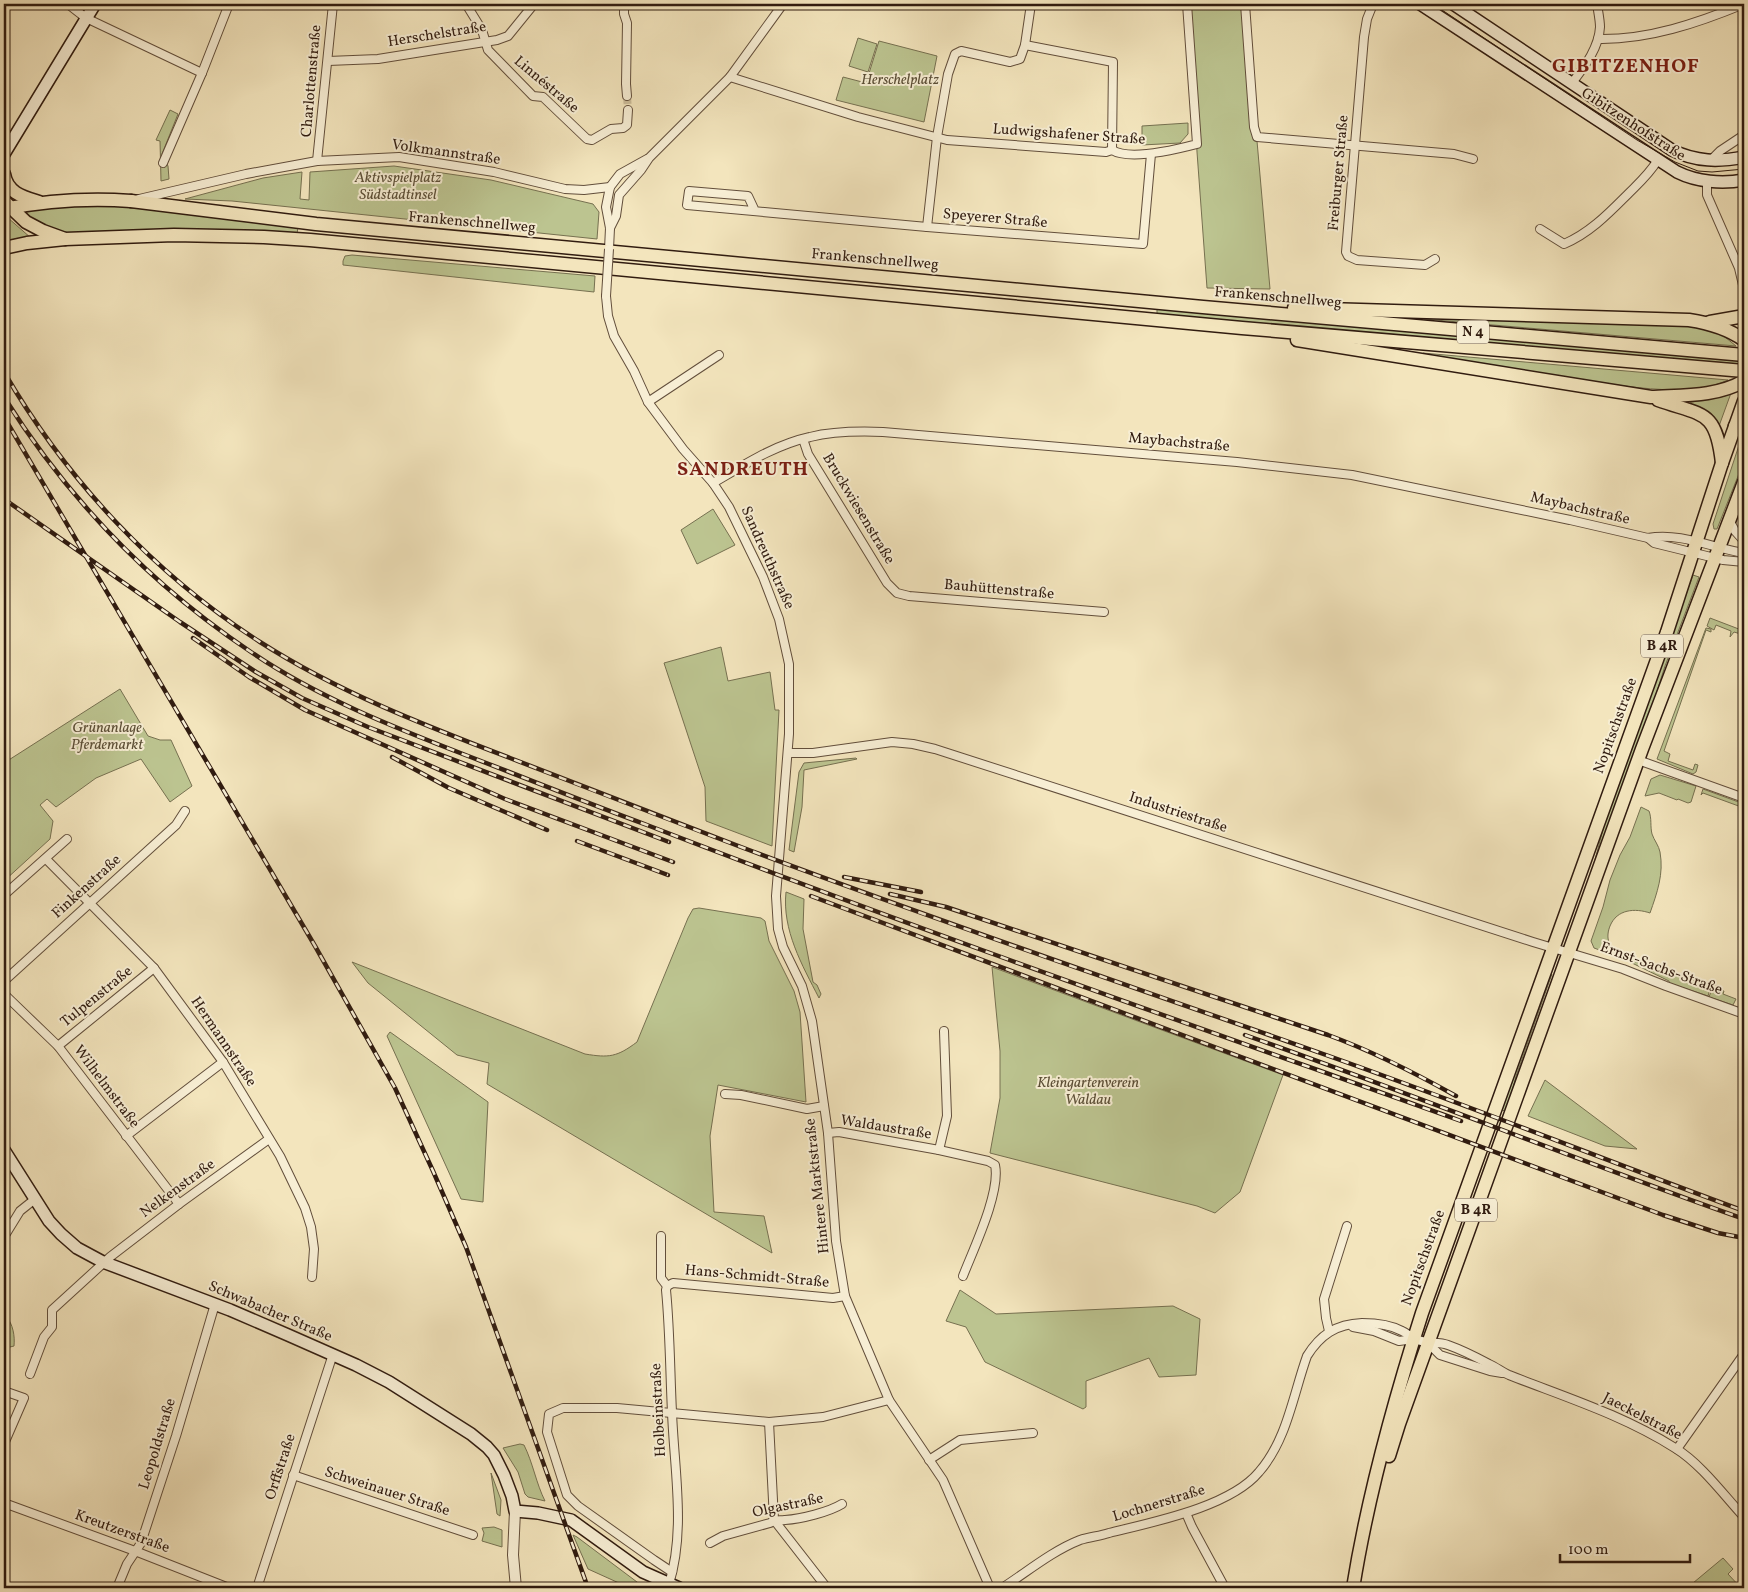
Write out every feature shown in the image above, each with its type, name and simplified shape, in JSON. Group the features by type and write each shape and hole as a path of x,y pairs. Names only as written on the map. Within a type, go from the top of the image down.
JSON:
{"main road":[{"path":"4,154 95,4"},
{"name":"Gibitzenhofstraße","path":"1420,4 1657,161 1683,175 1707,181 1726,182 1744,180"},
{"name":"Gibitzenhofstraße","path":"1453,4 1672,150 1694,158 1744,157"},
{"path":"4,174 7,184 13,192 41,203"},
{"name":"Frankenschnellweg","path":"6,206 86,200 131,201 316,224 1203,307 1744,355"},
{"path":"6,206 35,228 65,239"},
{"path":"4,248 27,243 65,239 182,235 310,240 1209,325 1651,397 1693,411 1714,425 1720,441 1722,463"},
{"path":"1203,307 1400,310 1675,320 1705,323 1728,330 1744,340"},
{"path":"1705,323 1744,316"},
{"name":"N 4","path":"1209,325 1744,372"},
{"path":"1651,397 1706,394 1741,383"},
{"name":"Nopitschstraße","path":"1354,1588 1374,1478 1414,1339 1667,632 1722,463 1740,423 1744,401"},
{"path":"1740,423 1744,414"},
{"name":"B 4R","path":"1362,1588 1378,1498 1389,1455 1638,760 1744,482"},
{"path":"1582,868 1589,877 1596,876"},
{"name":"Schwabacher Straße","path":"4,1150 49,1221 77,1248 103,1262 215,1304 332,1354 382,1378 478,1439 494,1455 512,1496 515,1511"},
{"path":"515,1511 538,1513 571,1520 643,1572 674,1586"}],"street":[{"path":"68,4 86,18 202,72"},
{"path":"162,162 202,72 229,4"},
{"name":"Charlottenstraße","path":"317,161 333,4"},
{"name":"Linnéstraße","path":"466,4 482,30 488,50 533,96 543,97 587,139 592,140 611,129 623,128 627,125 628,110"},
{"name":"Herschelstraße","path":"328,61 378,59 508,36 534,4"},
{"path":"624,4 624,14 627,23 627,96"},
{"path":"650,158 620,174 610,187 619,195 650,158 730,77 783,4"},
{"path":"927,227 937,137 948,74 955,54 960,51 1010,62 1020,59 1025,45 1031,4"},
{"name":"Ludwigshafener Straße","path":"937,137 948,140 1151,154 1198,144 1187,4"},
{"path":"1245,4 1254,128 1257,137 1454,154 1473,159"},
{"name":"Freiburger Straße","path":"1373,4 1367,19 1364,37 1346,252 1348,256 1357,260 1425,265 1436,259"},
{"path":"1572,83 1591,54 1598,39 1600,27 1597,4"},
{"path":"1598,39 1641,37 1686,25 1744,4"},
{"path":"1025,45 1113,62 1112,150"},
{"path":"730,77 867,120 937,137"},
{"path":"1713,157 1744,135"},
{"name":"Speyerer Straße","path":"755,211 748,196 689,191 687,205 927,227 1143,244 1151,154"},
{"name":"Volkmannstraße","path":"131,201 246,174 317,161 399,157 494,172 565,189 584,190 610,187"},
{"path":"1540,229 1564,244 1575,239 1596,225 1613,210 1649,173 1657,161"},
{"path":"1707,181 1707,195 1739,268 1743,285"},
{"name":"Sandreuthstraße","path":"610,187 606,207 610,228 606,296 608,316 614,336 634,371 648,402 729,507 774,601 783,631 789,664 789,753"},
{"name":"Sandreuthstraße","path":"610,228 616,216 619,195"},
{"path":"648,402 719,355"},
{"name":"Maybachstraße","path":"713,484 754,459 803,438 853,431 883,432 1237,462 1352,475 1648,538 1657,536 1717,553"},
{"name":"Bruckwiesenstraße","path":"803,438 808,454 887,583 894,591"},
{"path":"1729,520 1735,531 1744,541"},
{"path":"1717,553 1744,553"},
{"path":"1717,553 1744,562"},
{"name":"Bauhüttenstraße","path":"894,591 909,596 1104,612"},
{"name":"Industriestraße","path":"789,753 814,753 892,742 935,749 1554,948"},
{"name":"Hintere Marktstraße","path":"789,753 776,896 778,929 783,947 802,986 809,1008 828,1133 836,1242 845,1296 889,1400 943,1480 990,1588"},
{"path":"1638,760 1744,798"},
{"name":"Finkenstraße","path":"4,981 176,824 185,811"},
{"path":"4,895 68,839"},
{"name":"Hermannstraße","path":"46,859 154,968 223,1062 292,1178 305,1208 311,1227 314,1249 312,1277"},
{"path":"1554,948 1569,952"},
{"name":"Ernst-Sachs-Straße","path":"1569,952 1623,969 1744,1014"},
{"name":"Tulpenstraße","path":"58,1046 154,968"},
{"name":"Wilhelmstraße","path":"4,994 58,1046 178,1204"},
{"name":"Waldaustraße","path":"939,1150 948,1116 944,1032"},
{"path":"126,1136 223,1062"},
{"path":"725,1094 741,1094 807,1108 824,1106"},
{"name":"Waldaustraße","path":"828,1133 839,1132 939,1150 988,1161 995,1165 997,1179 987,1215 963,1276"},
{"name":"Nelkenstraße","path":"30,1374 44,1337 52,1327 52,1310 103,1262 178,1204 269,1139"},
{"path":"4,1237 20,1211 35,1199"},
{"path":"1329,1331 1324,1299 1347,1226"},
{"name":"Holbeinstraße","path":"661,1236 661,1278 667,1286 676,1482 677,1534 672,1572 674,1586"},
{"name":"Hans-Schmidt-Straße","path":"667,1286 673,1283 833,1298 845,1296"},
{"name":"Leopoldstraße","path":"117,1588 127,1564 141,1543 176,1436 215,1304"},
{"name":"Lochnerstraße","path":"1002,1588 1065,1547 1082,1539 1186,1513 1220,1499 1241,1487 1260,1472 1276,1448 1307,1356 1312,1348 1329,1331 1344,1326 1374,1331 1399,1341 1414,1339 1428,1343"},
{"name":"Jaeckelstraße","path":"1428,1343 1445,1344 1490,1364 1506,1374"},
{"name":"Jaeckelstraße","path":"1428,1343 1440,1355 1490,1371 1506,1374 1593,1407 1642,1429 1677,1449 1707,1475 1744,1517"},
{"name":"Orffstraße","path":"257,1588 332,1354"},
{"path":"1677,1449 1744,1354"},
{"path":"4,1392 24,1398 4,1444"},
{"path":"672,1572 585,1511 567,1495 547,1432 549,1414 563,1408 616,1408 769,1422 822,1418 889,1400"},
{"path":"769,1422 774,1520 828,1588"},
{"path":"929,1460 960,1440 1033,1433"},
{"name":"Schweinauer Straße","path":"292,1475 474,1535"},
{"name":"Kreutzerstraße","path":"4,1503 229,1588"},
{"name":"Olgastraße","path":"710,1543 723,1536 770,1523 774,1520 785,1520 832,1510 842,1504"},
{"path":"515,1511 514,1555 516,1588"},
{"path":"1186,1513 1226,1588"}],"green space":[{"path":"1190,4 1243,4 1253,136 1257,141 1270,289 1207,288 1197,152"},
{"path":"858,38 877,44 868,72 849,66"},
{"name":"Herschelplatz","path":"879,41 937,56 924,122 836,100 843,77 866,83"},
{"path":"170,110 178,114 162,154 168,166 169,179 161,181 160,141 156,140"},
{"path":"1188,123 1188,134 1180,143 1142,145 1142,126"},
{"name":"Aktivspielplatz Südstadtinsel","path":"394,166 491,180 593,204 599,212 597,239 232,201 185,199 263,178 302,172 300,199 309,200 310,172"},
{"path":"120,205 298,227 297,234 68,234 34,222 24,212 44,208"},
{"path":"4,217 7,217 31,238 4,244"},
{"path":"352,255 595,276 594,292 343,265 345,256"},
{"path":"1157,309 1742,360 1741,366 1157,314"},
{"path":"1424,319 1694,326 1726,335 1725,337 1736,346"},
{"path":"1423,353 1728,380 1712,386 1693,389 1650,389 1441,359 1423,356"},
{"path":"1731,393 1719,426 1690,403 1725,396"},
{"path":"1744,430 1744,461 1717,529 1714,529 1713,524"},
{"path":"713,509 735,545 697,564 681,530"},
{"path":"1693,575 1699,577 1665,666 1650,713 1591,875 1606,818"},
{"path":"1710,618 1744,631 1744,635 1734,632 1730,637 1731,631 1716,625 1714,630 1707,626"},
{"path":"1706,628 1711,629 1711,632 1706,630 1664,751 1670,754 1668,761 1693,770 1695,764 1698,765 1696,772 1693,774 1657,759"},
{"path":"721,647 728,681 770,672 775,710 779,710 772,846 706,821 705,787 664,663"},
{"name":"Grünanlage Pferdemarkt","path":"120,689 148,736 160,740 171,740 192,786 170,802 141,759 96,778 56,807 47,799 40,805 53,821 50,839 4,881 4,763"},
{"path":"856,758 804,770 802,807 794,852 789,850 799,772 804,763"},
{"path":"1660,775 1696,786 1691,802 1677,800 1659,793 1645,796 1651,779"},
{"path":"1703,789 1744,804 1744,808 1703,793 1701,795"},
{"path":"1641,807 1649,811 1650,814 1652,834 1660,852 1660,876 1650,913 1633,910 1627,911 1613,920 1608,940 1619,957 1594,948 1591,941 1610,880 1630,837"},
{"path":"786,892 804,899 803,929 813,982 817,985 821,994 819,998 800,960 790,934 787,920"},
{"path":"699,908 761,918 765,921 769,941 794,991 800,1012 806,1102 718,1085 710,1136 714,1212 764,1216 772,1253 487,1084 489,1063 457,1055 368,983 352,962 585,1054 607,1056 624,1051 637,1042 688,918 693,909"},
{"path":"1633,961 1711,986 1708,996 1669,983 1669,981 1632,963"},
{"name":"Kleingartenverein Waldau","path":"992,967 1283,1075 1240,1192 1215,1213 1197,1206 990,1153 1000,1098 1000,1051"},
{"path":"1550,973 1552,974 1516,1076 1507,1112 1500,1109"},
{"path":"1713,986 1718,986 1718,989 1724,991 1723,994 1736,999 1733,1005 1709,997"},
{"path":"390,1032 488,1102 483,1202 461,1199 387,1036"},
{"path":"1545,1080 1637,1149 1605,1146 1528,1116"},
{"path":"960,1290 996,1314 1173,1306 1200,1319 1196,1375 1159,1377 1149,1358 1086,1381 1086,1407 1083,1409 985,1362 966,1327 946,1321"},
{"path":"6,1316 14,1334 14,1346 10,1347 4,1344 4,1321"},
{"path":"520,1444 524,1445 545,1501 528,1497 525,1494 518,1472 503,1448"},
{"path":"491,1473 501,1500 500,1516 497,1514"},
{"path":"494,1527 502,1530 502,1547 482,1541 484,1533 482,1528"},
{"path":"573,1535 645,1588 630,1588 588,1569"},
{"path":"1723,1558 1733,1569 1728,1574 1741,1588 1687,1588"}],"tunnel":[{"path":"627,96 628,110"}],"tram line":[{"path":"1433,4 1637,140 1675,162 1698,171 1712,172 1744,169"}],"railway":[{"path":"4,372 29,412 85,487 149,555 184,586 260,642 320,677 351,692 446,733 812,873 1364,1068 1744,1211"},
{"path":"4,397 29,434 84,505 146,569 214,626 251,652 329,697 440,745 748,864 1053,976 1461,1121"},
{"path":"4,417 315,946 395,1088 466,1247 588,1588"},
{"path":"4,499 180,622 256,672 302,698 368,727 669,842"},
{"path":"193,638 249,677 305,710 505,799 673,862"},
{"path":"392,757 449,788 547,830"},
{"path":"577,841 668,875"},
{"path":"844,877 921,892"},
{"path":"890,894 946,907 1328,1035 1393,1063 1456,1096"},
{"path":"811,896 1663,1215 1718,1233 1744,1238"},
{"path":"1245,1035 1744,1219"}],"district":[{"name":"GIBITZENHOF","path":"1626,67"},
{"name":"SANDREUTH","path":"743,470"}]}
